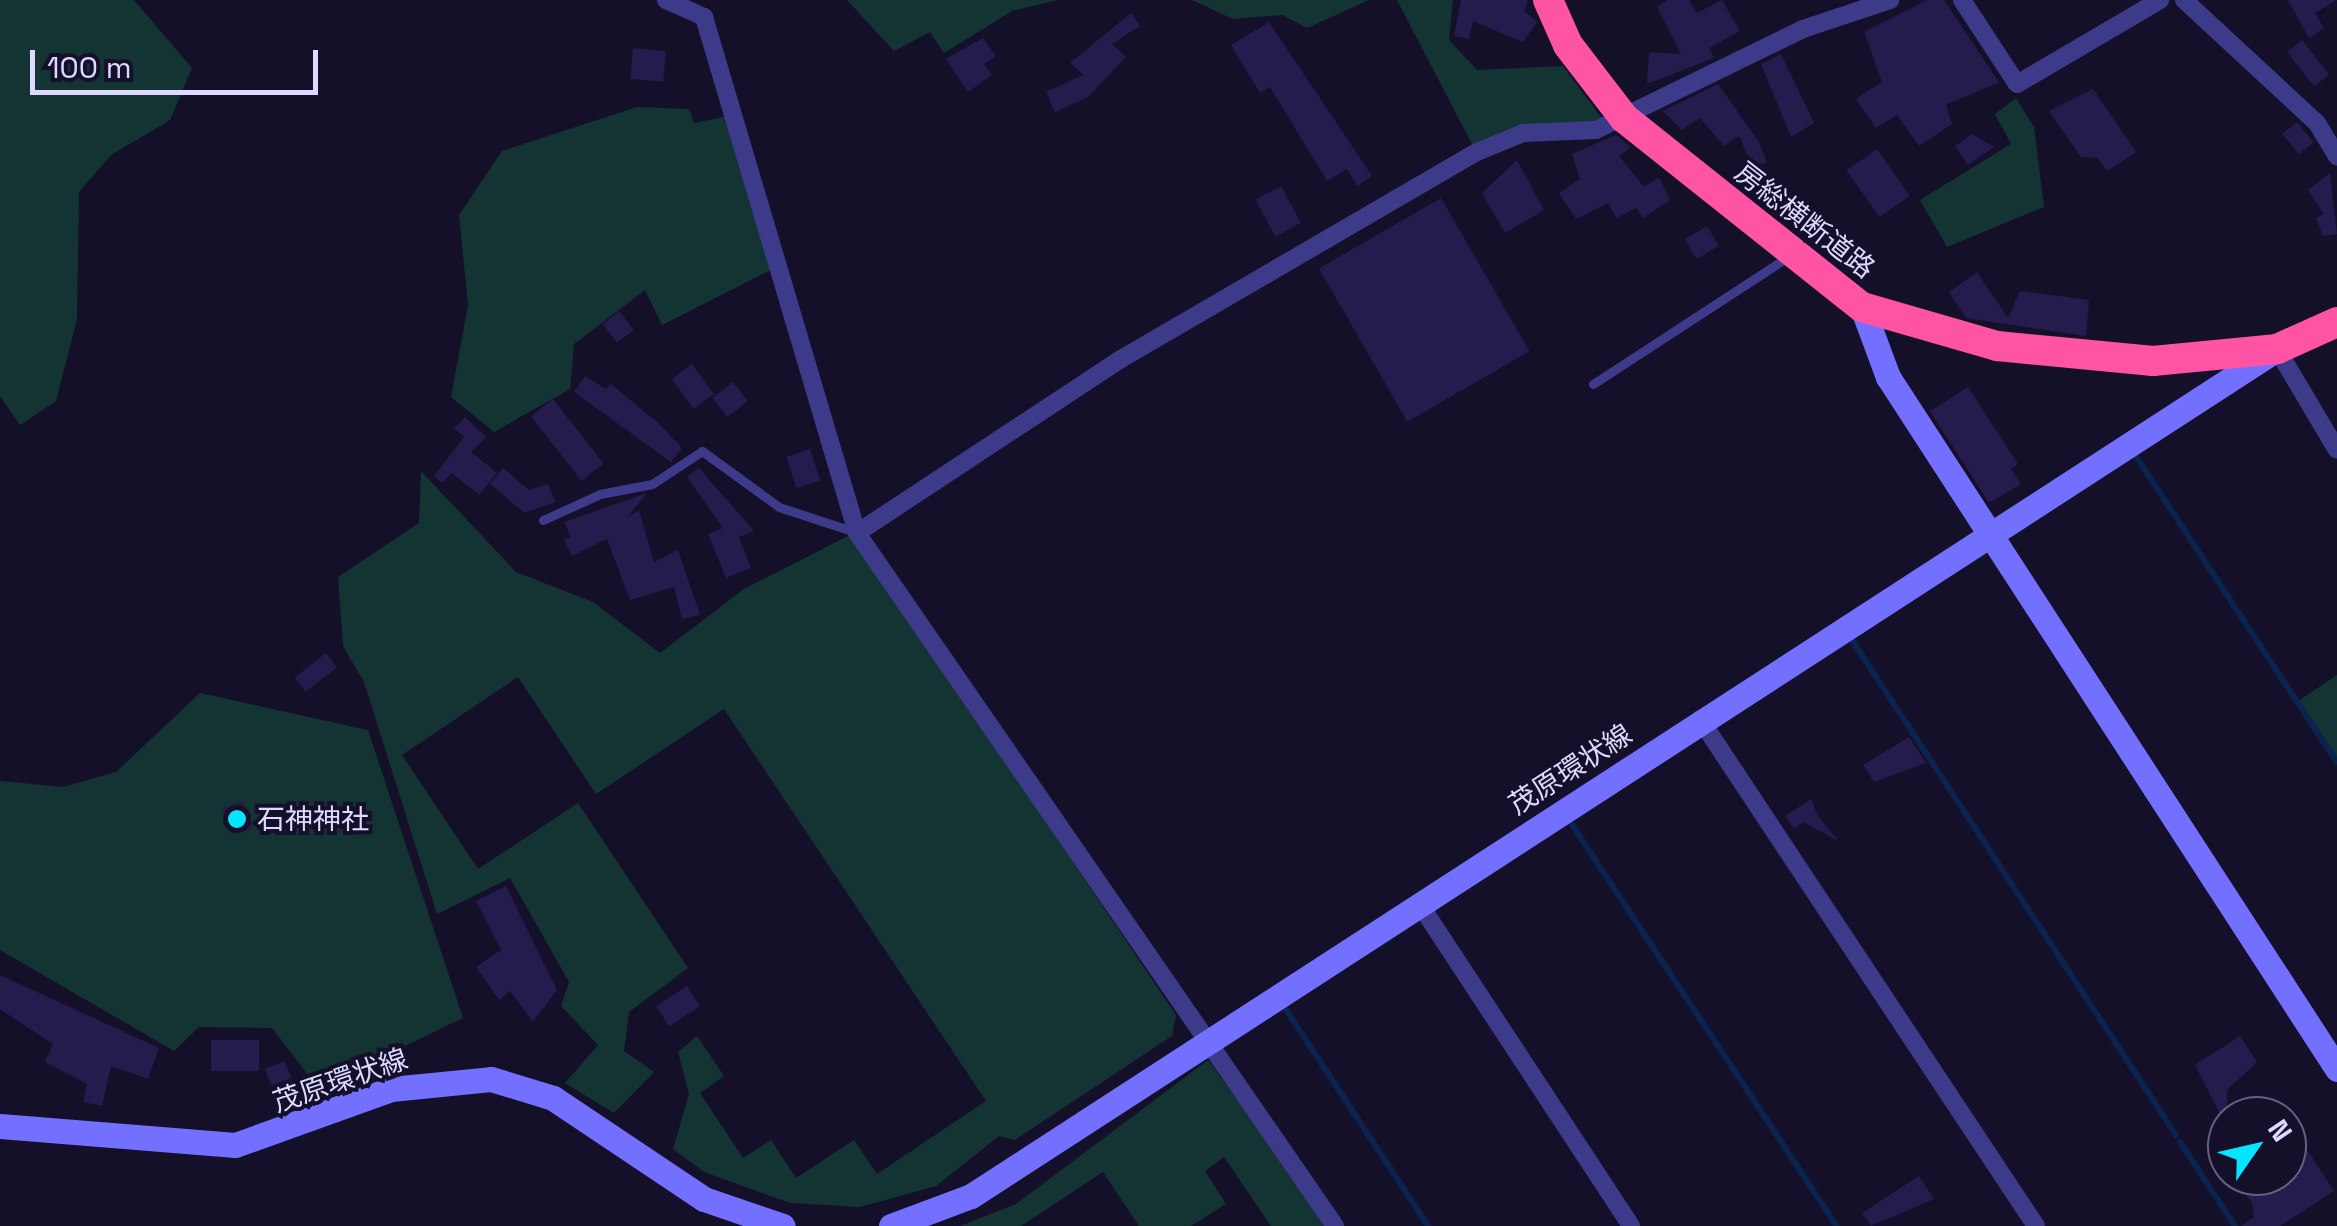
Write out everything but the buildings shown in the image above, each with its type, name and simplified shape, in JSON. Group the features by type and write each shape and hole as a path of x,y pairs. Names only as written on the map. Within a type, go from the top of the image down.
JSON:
{"highway":[{"name":"房総横断道路","path":"1548,0 1568,45 1624,118 1862,307 1997,346 2070,354 2216,360 2277,350 2337,322"}],"main road":[{"path":"1862,307 1888,376 1987,535 2337,1069"},
{"name":"茂原環状線","path":"891,1226 971,1196 1700,719 2277,350"},
{"name":"茂原環状線","path":"0,1126 235,1145 390,1089 491,1080 553,1098 704,1198 783,1226"}],"street":[{"path":"666,0 704,17 858,532 1202,1045 1335,1226"},
{"path":"858,532 1121,359 1477,152 1524,133 1596,130 1803,30 1890,0"},
{"path":"1962,0 2017,84 2160,0"},
{"path":"2184,0 2317,123 2337,156"},
{"path":"2277,350 2337,450"},
{"path":"1700,719 2036,1226"},
{"path":"1419,904 1632,1226"}],"lane":[{"path":"1593,384 1792,254"},
{"path":"543,520 600,494 652,484 702,451 779,508 858,532"}],"green space":[{"path":"0,0 134,0 192,68 170,120 111,155 79,192 77,319 56,401 20,425 0,396"},
{"path":"847,0 1058,0 1012,11 944,53 930,32 894,51"},
{"path":"1192,0 1369,0 1307,28 1282,15 1233,19"},
{"path":"1397,0 1453,0 1449,40 1477,70 1563,66 1606,124 1473,146"},
{"path":"2016,98 2034,127 2044,207 1947,247 1920,200 2011,144 1995,114"},
{"path":"637,107 689,109 694,123 733,115 773,269 662,325 645,290 574,344 570,389 494,432 451,397 468,305 459,215 502,151"},
{"path":"421,471 516,572 593,602 660,653 744,589 852,534 1176,1015 1172,1036 1015,1140 999,1136 936,1186 860,1207 790,1203 704,1172 673,1149 689,1094 678,1052 697,1036 724,1076 700,1093 743,1158 771,1140 796,1178 854,1140 877,1174 986,1101 724,709 596,794 518,677 402,755 478,869 578,803 688,968 629,1012 624,1051 654,1072 614,1113 565,1083 598,1045 561,1006 569,982 510,878 437,914 364,682 343,646 338,577 419,523"},
{"path":"2337,675 2337,762 2297,702"},
{"path":"200,693 368,730 463,1018 318,1088 272,1028 199,1027 174,1051 0,950 0,781 63,787 116,772"},
{"path":"1208,1060 1329,1226 1271,1226 1224,1157 1205,1171 1226,1204 1191,1226 1139,1226 1103,1172 1021,1226 960,1226 1016,1204"}],"waterway":[{"path":"2135,455 2337,762"},
{"path":"1848,634 2176,1135"},
{"path":"1567,817 1837,1226"},
{"path":"1281,1002 1428,1226"},
{"path":"2180,1142 2235,1226"}],"place":[{"name":"石神神社","path":"237,819"}]}
